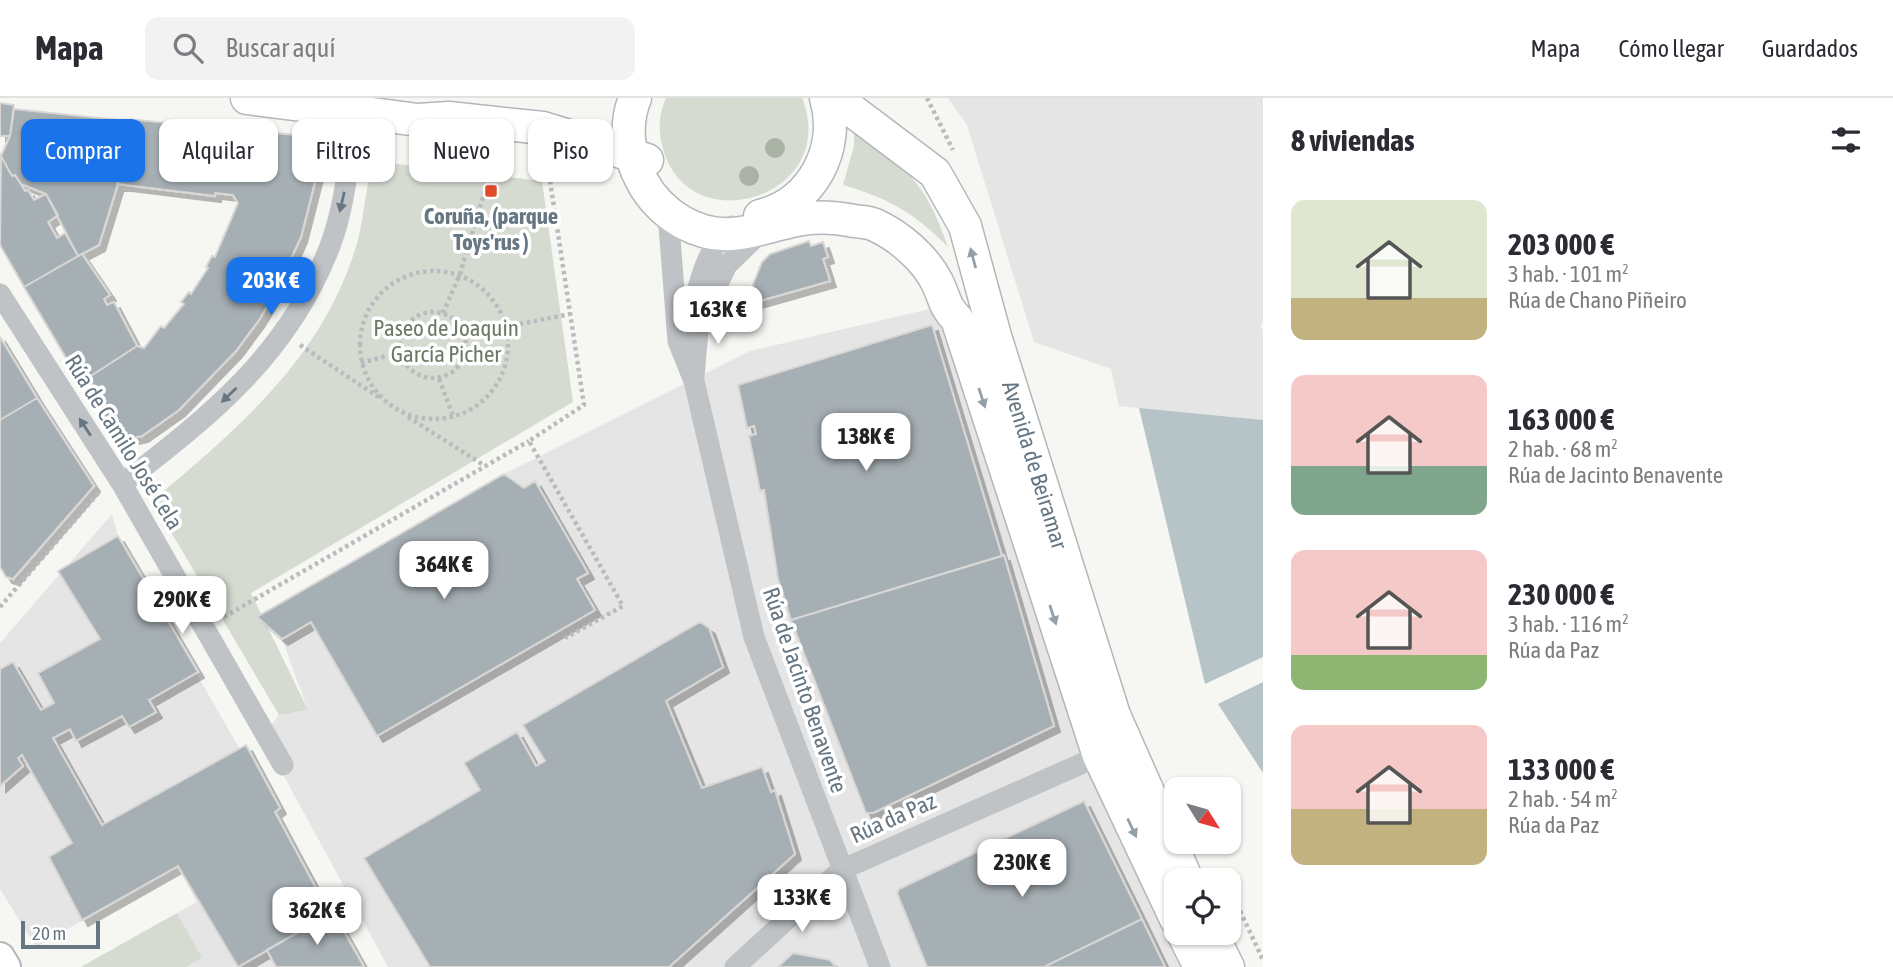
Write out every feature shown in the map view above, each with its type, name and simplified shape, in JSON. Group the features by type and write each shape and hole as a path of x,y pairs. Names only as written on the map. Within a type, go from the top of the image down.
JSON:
{"main road":[{"path":"247,98 418,120 449,118 528,126"},
{"path":"860,98 931,157 935,173"},
{"path":"613,164 669,186 703,211 743,228 782,208 813,182 829,143 826,99"},
{"name":"Avenida de Beiramar","path":"826,99 842,103 935,173 965,226 995,336 1114,715 1182,868"},
{"path":"611,119 640,100 648,126 649,179"},
{"name":"Avenida de Beiramar","path":"798,197 846,199 880,208 913,228 932,248 947,272 961,305 957,319"},
{"name":"Avenida de Beiramar","path":"743,228 831,217 873,224 907,246 937,281 948,310 957,319 1099,755 1164,893"},
{"path":"1189,945 1200,967"},
{"path":"1218,945 1228,967"},
{"path":"0,957 6,967"}],"street":[{"path":"122,484 191,431 245,380 281,340 304,305 331,245 344,196 356,110"},
{"name":"Rúa de Jacinto Benavente","path":"649,179 668,226 678,341 694,381 754,637 880,967"},
{"path":"700,308 710,300 743,228"},
{"name":"Rúa de Jacinto Benavente","path":"694,381 700,308 695,299 702,273 743,228"},
{"name":"Rúa de Camilo José Cela","path":"0,294 122,484 283,765"},
{"name":"Rúa da Paz","path":"735,967 841,870 1099,755"}],"path":[{"path":"443,313 460,274 488,182"},
{"path":"217,621 529,441 584,405 550,182"},
{"path":"431,270 460,274 489,296 498,307 506,327 508,350 497,382 476,405 453,416 431,419 409,415 389,404 373,388 361,363 360,335 366,313 381,293 406,276 431,270"},
{"path":"430,312 443,313 453,319 465,335 466,347 460,364 439,379 416,373 401,352 401,341 410,322 430,312"},
{"path":"465,335 570,314"},
{"path":"299,345 485,466"},
{"path":"361,363 401,352"},
{"path":"439,379 453,416"},
{"path":"529,441 623,606 565,638"},
{"path":"0,607 104,486 122,484"},
{"path":"1241,913 1263,960"}],"shaded area":[{"path":"948,98 1263,98 1263,320 1260,328 1263,329 1263,420 1119,406 1111,369 1034,342 967,125"},
{"path":"938,307 1107,813 1164,933 1164,945 1170,945 1180,967 388,967 262,736 279,715 308,710 282,639 257,617 504,474 750,351"},
{"path":"1139,408 1263,420 1263,657 1205,684"},
{"path":"112,514 118,536 364,967 81,967 197,902 178,866 36,947 0,889 0,643"},
{"path":"1263,682 1263,773 1218,704"}],"green space":[{"path":"666,98 802,98 808,133 800,162 781,183 756,196 727,200 699,194 676,176 662,145 660,121"},
{"path":"854,129 888,155 913,179 931,207 948,247 900,208 843,185 854,146"},
{"name":"Paseo de Joaquin García Picher","path":"395,164 409,165 409,182 514,182 514,178 528,179 528,182 542,182 573,402 251,593 308,710 279,715 165,522 157,497 246,418 297,360 319,329 338,294 361,227 368,182 395,182"},
{"path":"177,913 202,958 186,967 81,967"}],"building":[{"path":"0,103 14,105 10,136 0,136"},
{"path":"14,109 109,119 21,119 21,182 118,182 99,245 78,256 46,194 21,184 15,175 12,176 1,156 10,136"},
{"path":"145,121 159,122 159,182 278,182 278,133 292,135 292,182 315,182 301,237 259,320 236,351 179,410 142,436 133,438 124,437 109,428 80,383 137,346 144,348 161,326 164,328 184,304 181,302 189,292 191,294 208,268 206,267 212,256 215,257 238,203 233,195 215,193 215,196 117,184 145,182"},
{"path":"1,156 12,176 15,175 34,200 46,194 58,215 48,222 57,238 65,233 78,256 24,287 0,245"},
{"path":"809,241 811,246 823,242 828,257 823,259 830,281 756,302 753,284 762,262 770,254"},
{"path":"82,254 110,295 104,299 107,305 114,302 137,346 83,381 77,371 75,373 24,287"},
{"path":"932,325 1002,556 791,620 778,579 764,490 760,491 749,436 756,434 754,426 747,428 738,385"},
{"path":"0,337 37,398 0,420"},
{"path":"37,398 94,486 13,579 6,577 0,567 0,420"},
{"path":"504,474 524,488 535,481 588,573 577,579 595,610 377,736 311,622 282,639 257,617"},
{"path":"118,536 198,672 149,700 156,712 129,727 122,716 76,741 70,729 53,738 102,825 246,745 280,808 275,812 330,914 238,967 178,866 82,920 49,857 72,843 22,755 18,758 23,766 0,786 0,669 13,662 41,710 54,703 38,673 100,639 58,571"},
{"path":"1004,555 1054,726 873,813 866,813 791,620"},
{"path":"700,622 709,628 723,667 666,701 702,788 762,767 771,792 775,790 795,854 669,967 430,967 364,858 480,790 464,763 517,732 536,766 545,761 523,725"},
{"path":"1084,801 1142,919 1044,967 927,967 897,893 899,889"},
{"path":"333,912 364,967 276,967 267,950"},
{"path":"1142,919 1165,967 1044,967"},
{"path":"793,953 830,960 836,967 778,967"}],"place":[{"name":"Coruña, (parque Toys'rus )","path":"491,191"}]}
